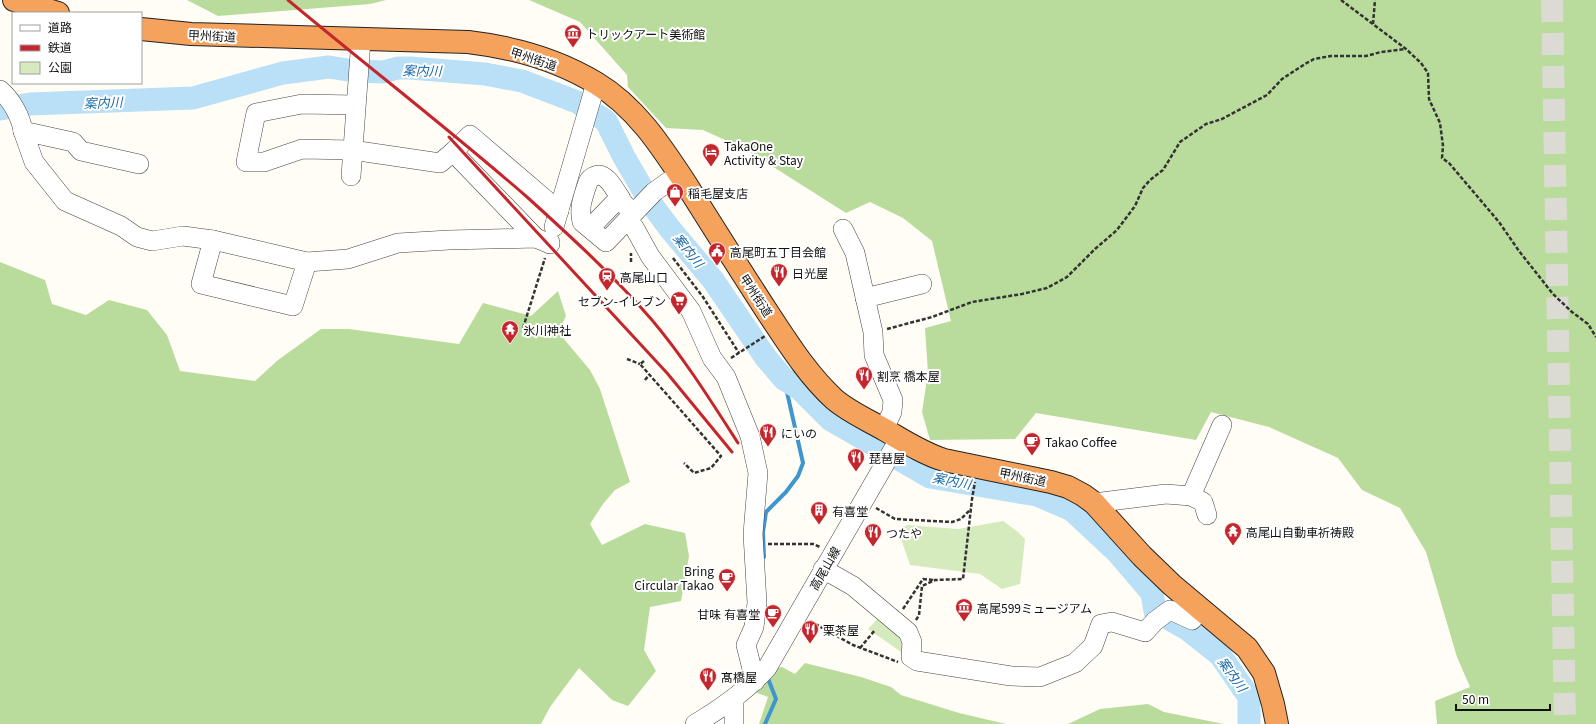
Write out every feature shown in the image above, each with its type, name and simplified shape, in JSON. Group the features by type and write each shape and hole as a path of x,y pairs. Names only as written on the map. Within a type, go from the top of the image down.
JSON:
{"highway":[{"path":"14,0 55,8"},
{"name":"甲州街道","path":"142,30 360,47 468,42 492,45 531,55 577,73 594,89 639,119 651,133 792,350 816,380 836,400 893,440 928,455 944,460 1051,482 1068,487 1094,503 1147,561 1172,585 1247,648 1264,673 1273,704 1276,724"}],"street":[{"path":"350,176 360,47"},
{"path":"550,232 594,89"},
{"path":"4,93 23,128 34,162 65,201 121,226 142,239 152,241 184,236 213,240 307,262 348,259 398,243 550,232"},
{"path":"355,104 302,104 256,113 246,162 264,162 302,149 352,150 440,163 470,135 550,232"},
{"path":"23,128 73,142 81,151 139,164"},
{"path":"453,152 550,232"},
{"path":"679,174 654,192 634,217 606,242 582,222 580,206 588,181 593,176 603,176 611,184 634,217 650,256 691,311 712,358 726,377 750,436 758,473 753,534 757,604 754,628 746,645 760,675"},
{"path":"590,228 620,197"},
{"name":"高尾山線","path":"695,724 734,699 760,675 798,614 882,469 893,440 893,400 874,355 872,332 856,252 843,230"},
{"path":"213,240 201,284 293,306 307,262"},
{"path":"865,298 922,284"},
{"path":"1190,496 1222,425"},
{"path":"1094,503 1166,494 1190,496 1203,502 1207,515"},
{"path":"823,569 852,586 902,627 912,642 911,657 917,661 1011,676 1040,677 1075,663 1093,646 1101,624 1112,622 1145,632 1170,610 1192,620 1201,610"},
{"path":"734,699 734,724"}],"path":[{"path":"1341,0 1406,49 1421,63 1428,73 1429,99 1440,123 1443,146 1442,158 1449,163 1499,222 1519,252 1553,294 1572,312 1588,324 1596,337"},
{"path":"1373,24 1375,0"},
{"path":"872,332 932,317 972,302 1022,294 1047,288 1067,277 1095,249 1117,230 1136,206 1143,188 1162,170 1180,142 1206,124 1222,119 1267,95 1282,79 1314,59 1331,56 1366,56 1381,52 1406,49"},
{"path":"523,328 550,232"},
{"path":"746,348 766,336"},
{"path":"627,359 640,364 721,456 711,468 694,473 684,463"},
{"path":"640,364 644,361"},
{"path":"645,380 649,375"},
{"path":"902,627 922,579 963,579 976,477"},
{"path":"863,500 895,519 952,522 961,518 971,509"},
{"path":"772,544 813,544 833,552"},
{"path":"902,627 919,615 922,586 935,580"},
{"path":"798,614 860,648 898,662 911,657"},
{"path":"860,648 875,630"}],"green space":[{"path":"187,0 386,0 370,4 218,16"},
{"path":"529,0 1596,0 1596,724 1437,724 1435,701 1470,687 1457,657 1426,552 1400,508 1362,490 1338,458 1269,427 1211,412 1196,440 1036,413 1015,439 930,440 922,412 928,373 925,328 951,321 932,241 903,218 870,202 846,213 745,149 703,130 666,128 628,87 627,75 580,22"},
{"path":"0,262 45,280 52,304 86,315 109,300 147,310 167,335 180,371 255,381 278,360 321,329 349,329 459,344 483,303 531,316 558,291 566,316 558,332 590,370 600,389 630,482 615,490 603,504 590,524 602,545 645,524 685,533 689,556 681,601 650,607 644,650 656,671 628,706 612,700 579,668 550,707 541,724 0,724"},
{"path":"1003,521 1025,539 1020,584 1002,589 980,574 910,565 898,530 907,525 958,529"},
{"path":"882,614 905,635 904,654 868,629"},
{"path":"805,663 861,677 891,687 901,695 959,713 1006,724 759,724 768,697 754,692 772,669 782,667 795,674"},
{"path":"1148,704 1164,712 1224,724 1068,724 1100,709"}],"waterway":[{"name":"案内川","path":"0,109 30,104 193,98 283,73 329,67 354,71 383,72 398,68 410,68 485,74 522,81 577,102 606,121 624,157 650,202 670,229 713,280 766,358 784,379 800,389 831,420 930,477 1037,495 1072,510 1117,552 1152,593 1155,611 1187,629 1220,655 1249,697 1249,724"},
{"path":"764,557 763,532 766,512 786,492 798,476 803,463 784,379"},
{"path":"765,724 776,699 767,676"}],"tunnel":[{"path":"1552,0 1565,724"}],"railway":[{"path":"288,0 498,172 559,226 607,272 664,334 697,380 738,443"},
{"path":"449,137 667,373 732,452"}],"place":[{"name":"トリックアート美術館","path":"573,48"},
{"name":"TakaOne Activity & Stay","path":"711,167"},
{"name":"稲毛屋支店","path":"675,207"},
{"name":"高尾町五丁目会館","path":"717,266"},
{"name":"日光屋","path":"779,287"},
{"name":"高尾山口","path":"607,291"},
{"name":"セブン-イレブン","path":"679,315"},
{"name":"氷川神社","path":"510,344"},
{"name":"割烹 橋本屋","path":"864,390"},
{"name":"にいの","path":"768,447"},
{"name":"Takao Coffee","path":"1032,456"},
{"name":"琵琶屋","path":"856,472"},
{"name":"有喜堂","path":"819,525"},
{"name":"高尾山自動車祈祷殿","path":"1233,546"},
{"name":"つたや","path":"873,547"},
{"name":"Bring Circular Takao","path":"727,592"},
{"name":"高尾599ミュージアム","path":"964,622"},
{"name":"甘味 有喜堂","path":"773,628"},
{"name":"栗茶屋","path":"810,644"},
{"name":"髙橋屋","path":"708,691"}]}
